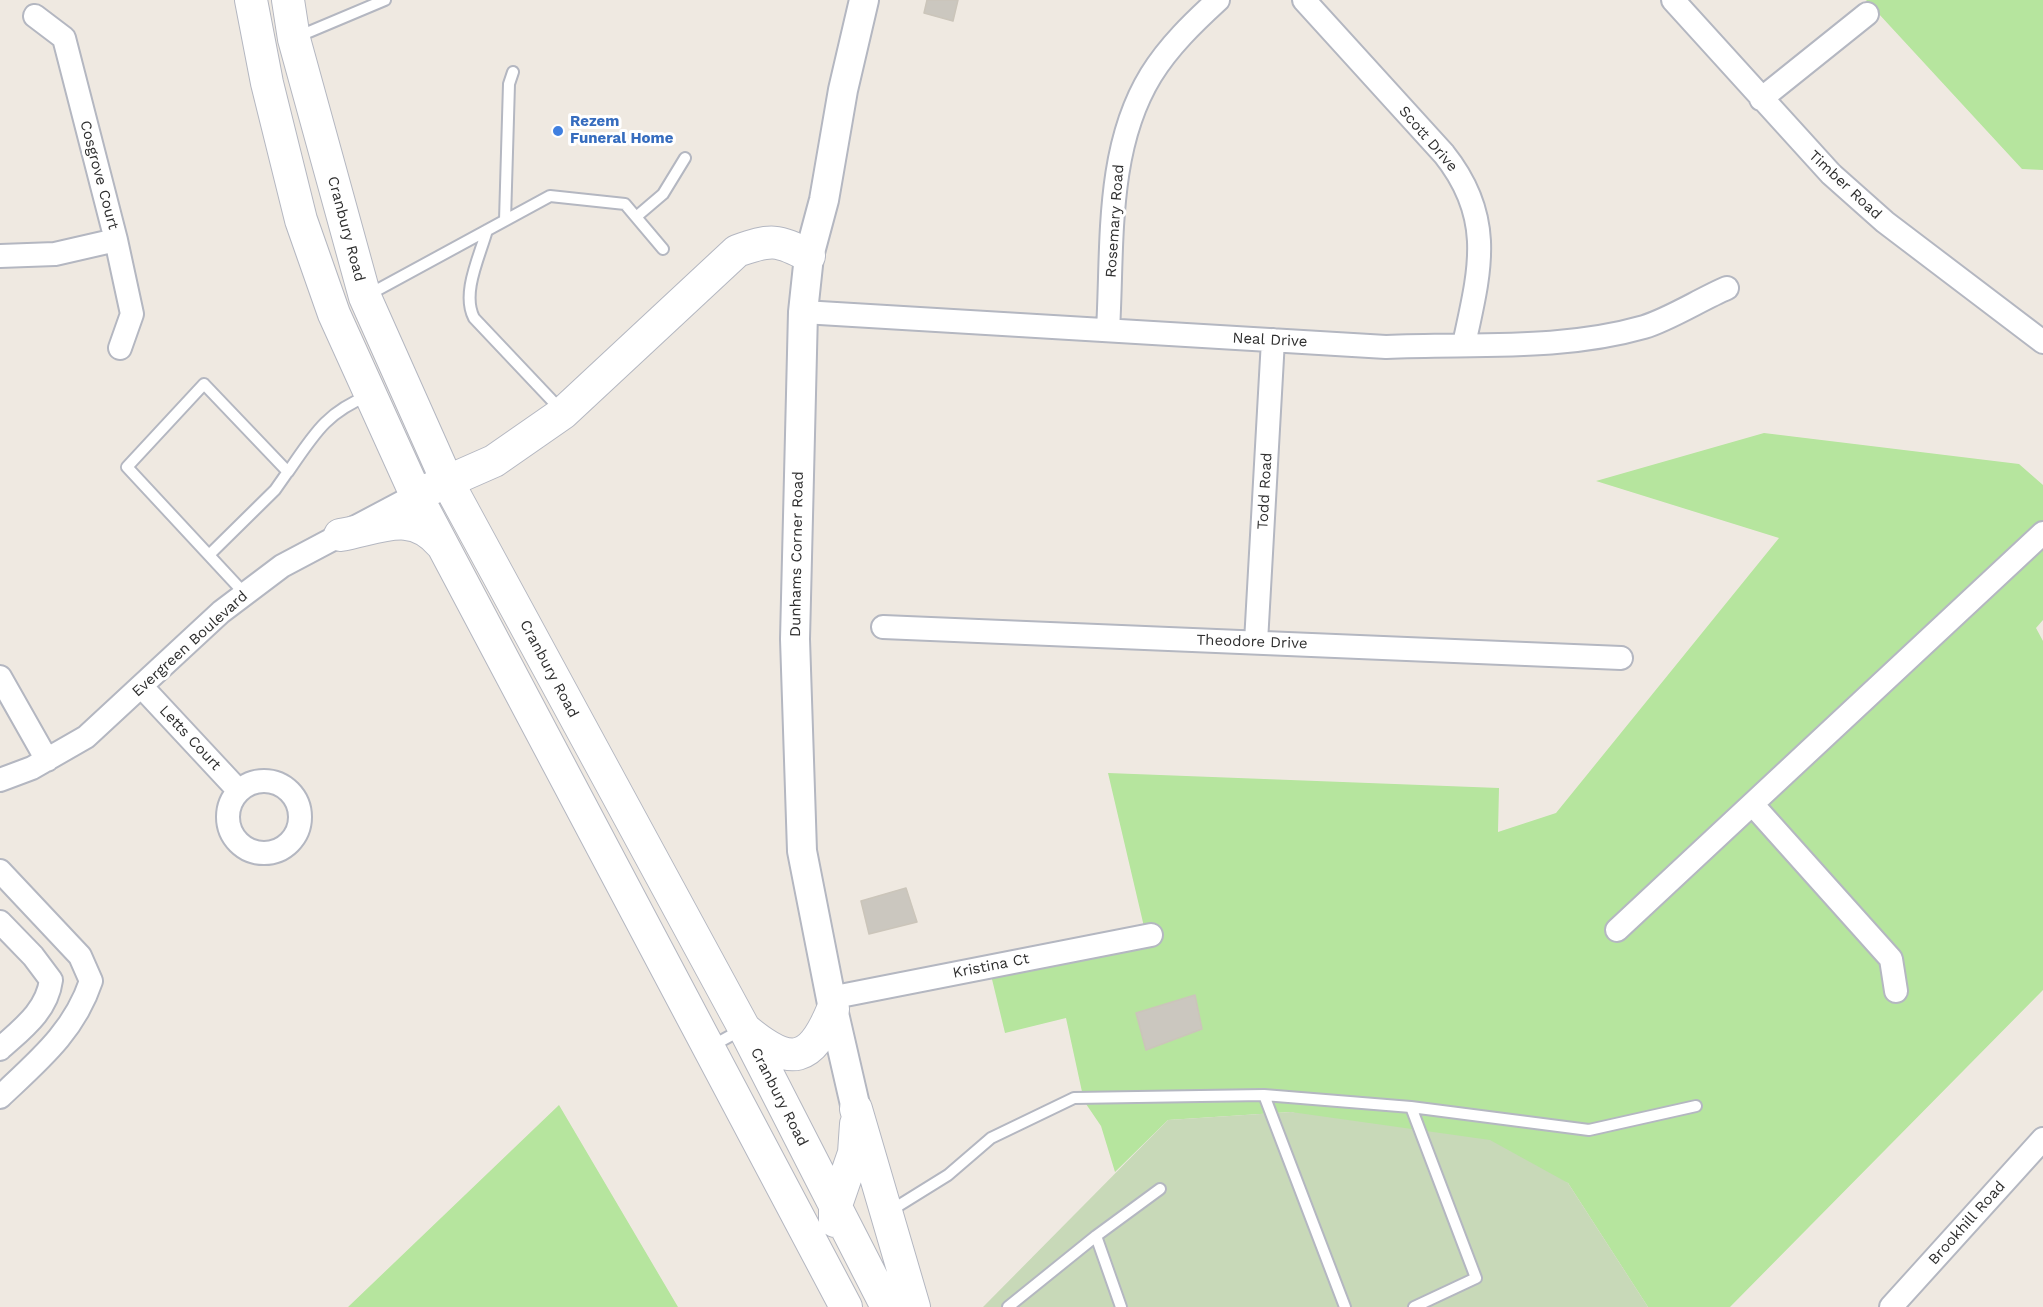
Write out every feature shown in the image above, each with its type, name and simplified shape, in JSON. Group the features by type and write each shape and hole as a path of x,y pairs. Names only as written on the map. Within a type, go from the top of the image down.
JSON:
{"main road":[{"path":"251,0 267,82 302,220 334,314 370,395 416,495 847,1307"},
{"name":"Cranbury Road","path":"288,0 294,39 365,297 447,481 744,1028 887,1307"},
{"path":"416,495 494,461 563,413 737,252 764,241 786,244 809,256"},
{"path":"340,535 406,522 432,532 443,546"},
{"path":"744,1028 763,1044 785,1055 804,1053 821,1038 832,1003"},
{"path":"847,1307 834,1252 835,1208 854,1153 856,1108"},
{"path":"856,1108 914,1307"}],"street":[{"name":"Dunhams Corner Road","path":"856,1108 832,1003 802,851 795,639 803,312 809,256 824,200 843,90 864,0"},
{"name":"Rosemary Road","path":"1108,330 1118,170 1129,120 1143,90 1166,54 1218,0"},
{"name":"Scott Drive","path":"1304,0 1444,154 1462,178 1474,206 1481,250 1479,276 1464,344"},
{"name":"Timber Road","path":"1673,0 1761,99 1832,174 1885,222 2043,342"},
{"path":"1761,99 1867,14"},
{"name":"Cosgrove Court","path":"35,16 64,38 116,240 132,314 120,348"},
{"path":"0,256 55,254 116,240"},
{"name":"Neal Drive","path":"803,312 1386,347 1464,344 1532,345 1598,337 1647,326 1727,288"},
{"name":"Todd Road","path":"1256,642 1273,340"},
{"name":"Evergreen Boulevard","path":"0,780 47,760 86,736 221,612 282,566 416,495"},
{"path":"1617,930 2043,533"},
{"name":"Theodore Drive","path":"883,627 1621,658"},
{"path":"0,677 47,760"},
{"name":"Letts Court","path":"142,687 238,790"},
{"path":"1753,804 1892,959 1896,991"},
{"path":"0,871 80,956 92,981 82,1007 64,1034 0,1097"},
{"path":"0,922 33,956 51,980 49,998 31,1020 0,1049"},
{"name":"Kristina Ct","path":"832,1003 1151,935"},
{"path":"50,991 87,993"},
{"name":"Brookhill Road","path":"1891,1307 2043,1139"}],"lane":[{"path":"294,39 386,0"},
{"path":"505,220 508,84 513,72"},
{"path":"636,217 663,194 685,158"},
{"path":"365,297 550,196 625,204 663,249"},
{"path":"487,230 468,297 469,309 474,318 563,413"},
{"path":"245,594 127,467 204,384 288,470"},
{"path":"209,555 275,490 330,416 345,405 370,395"},
{"path":"708,1047 744,1028"},
{"path":"1264,1095 1346,1307"},
{"path":"887,1213 948,1175 991,1138 1074,1098 1264,1095 1411,1107 1589,1130 1696,1106"},
{"path":"1411,1107 1476,1278 1414,1307"},
{"path":"1008,1307 1096,1236 1160,1189"},
{"path":"1096,1236 1121,1307"}],"green space":[{"path":"1866,0 2043,0 2043,170 2022,169"},
{"path":"1764,433 2019,464 2043,485 2043,620 2036,628 2043,641 2043,990 1730,1307 1648,1307 1568,1183 1291,1112 1168,1120 1115,1172 1101,1126 1084,1101 1066,1018 1005,1033 990,971 1145,931 1108,773 1499,788 1498,832 1556,813 1779,538 1596,481"},
{"path":"559,1105 678,1307 348,1307"},
{"path":"1291,1112 1490,1140 1568,1183 1648,1307 983,1307 1168,1120"}],"building":[{"path":"927,0 958,0 953,21 924,13"},
{"path":"906,888 917,922 869,934 861,901"},
{"path":"1195,995 1202,1029 1146,1050 1136,1013"}],"place":[{"name":"Rezem Funeral Home","path":"558,131"}]}
